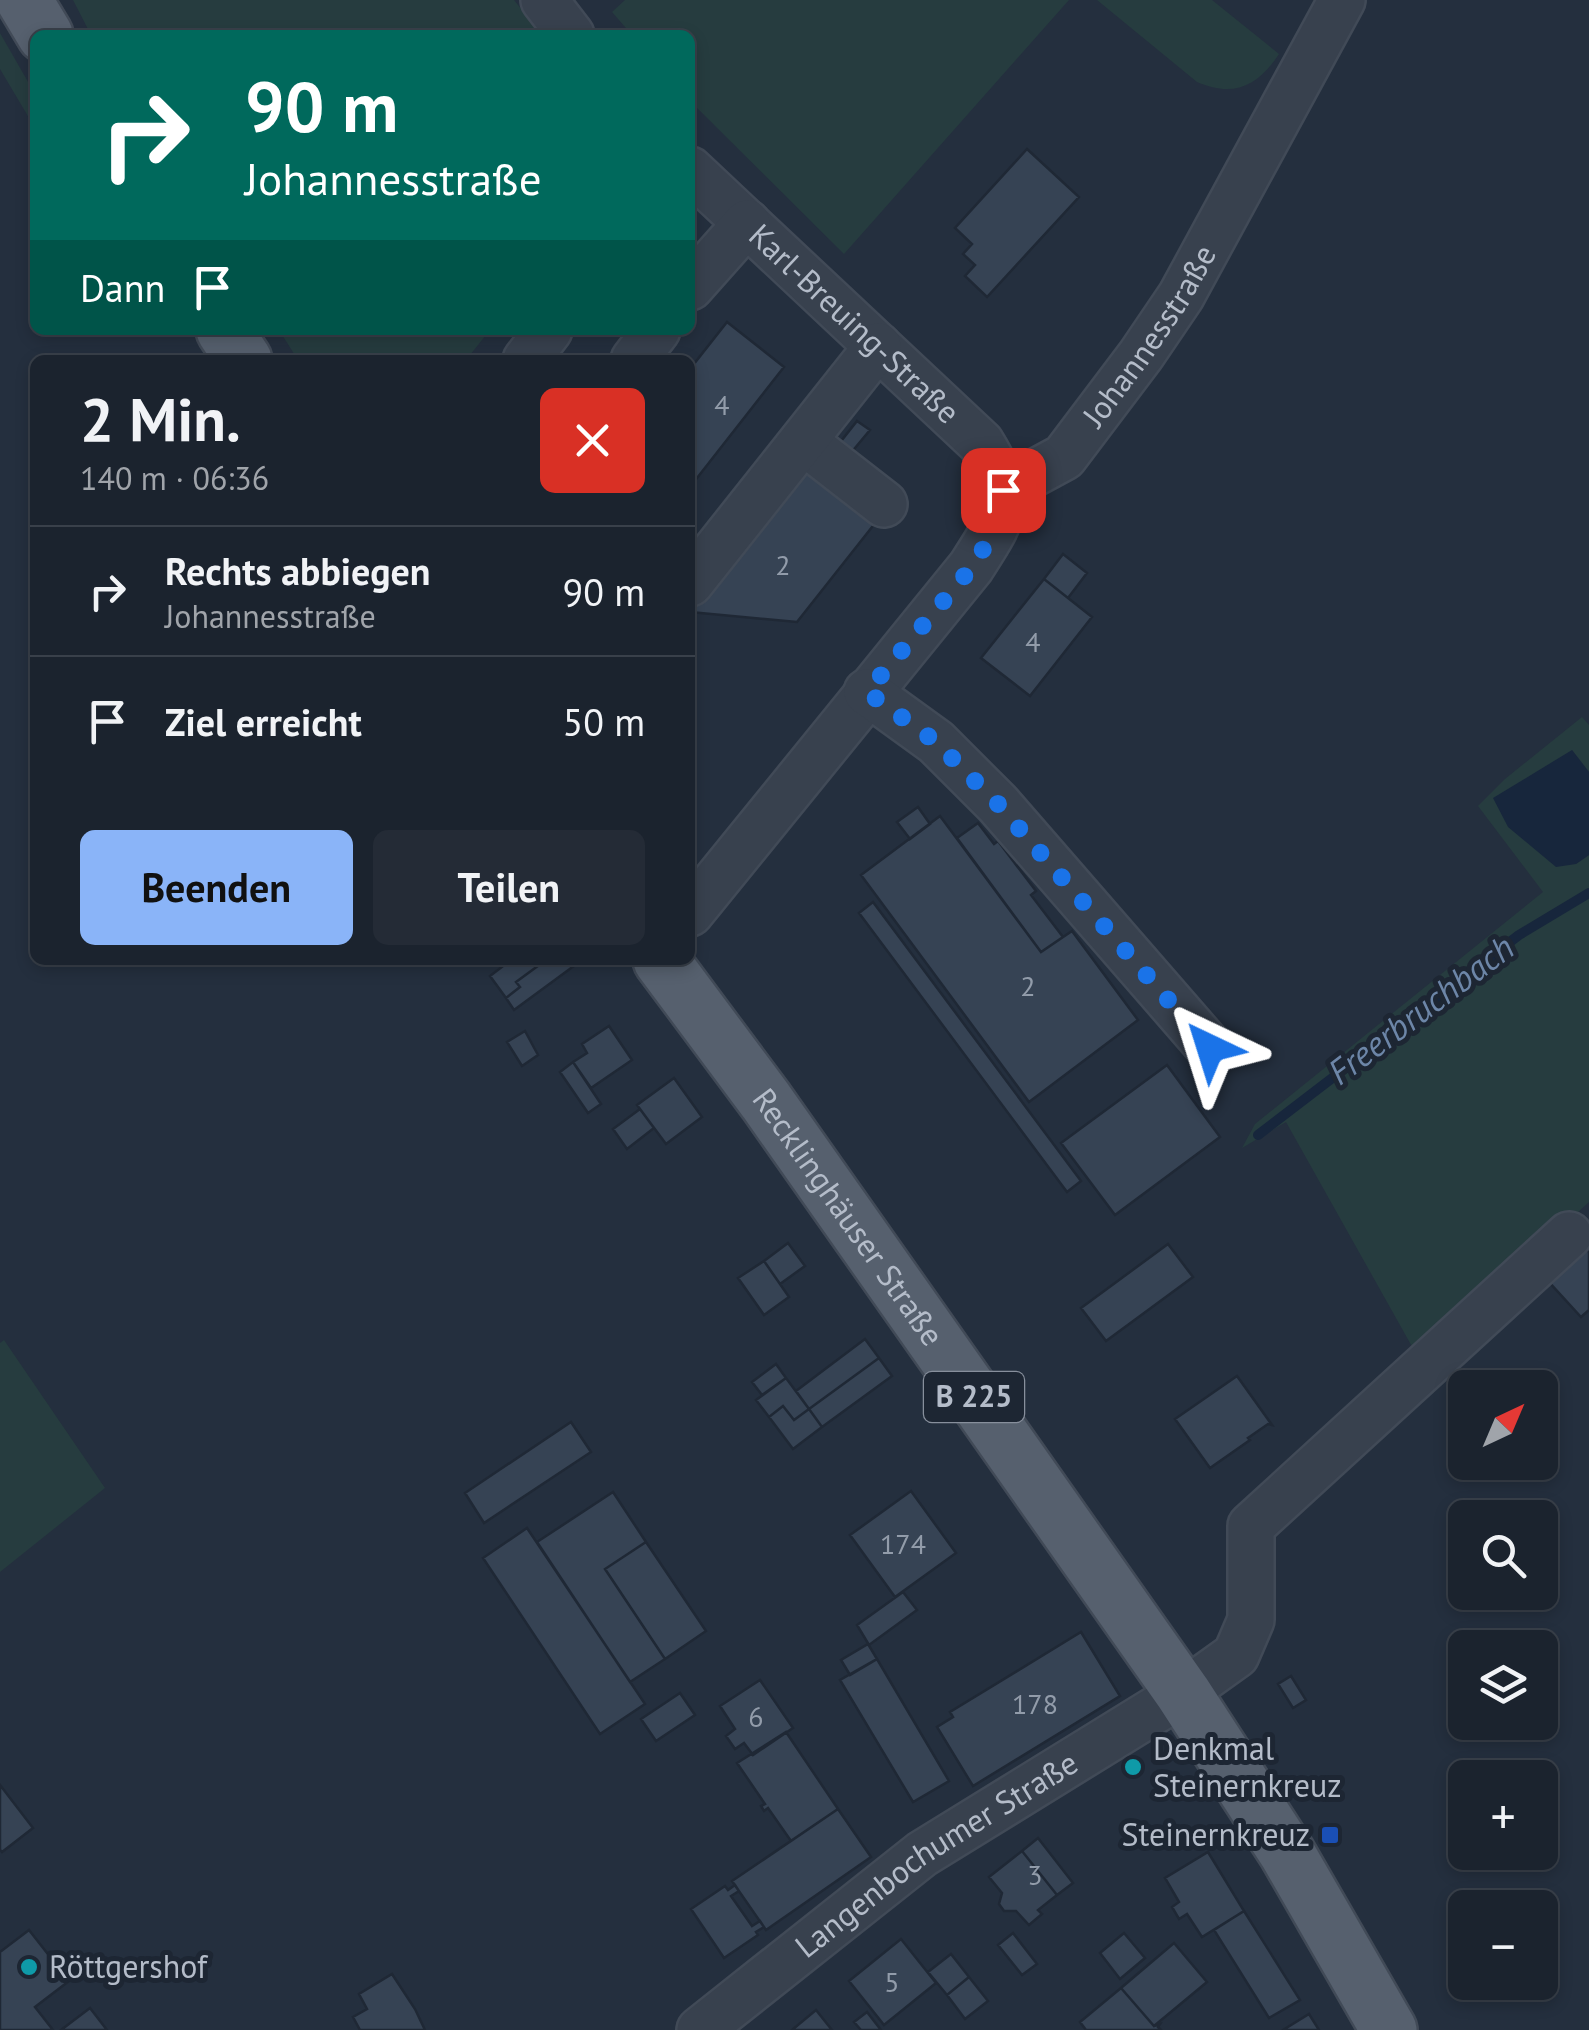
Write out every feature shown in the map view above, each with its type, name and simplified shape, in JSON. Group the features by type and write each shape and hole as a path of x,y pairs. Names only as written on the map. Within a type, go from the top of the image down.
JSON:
{"main road":[{"path":"24,0 42,30"},
{"name":"Recklinghäuser Straße","path":"666,965 766,1100 1183,1694 1287,1853 1389,2030"}],"street":[{"path":"544,0 567,30"},
{"name":"Johannesstraße","path":"1003,490 1064,457 1181,296 1342,0"},
{"name":"Karl-Breuing-Straße","path":"695,179 981,443 1003,490"},
{"path":"695,280 746,224"},
{"path":"530,355 546,335"},
{"path":"638,355 653,335"},
{"path":"695,577 878,346"},
{"path":"803,441 884,504"},
{"path":"695,907 972,567 1000,522 1003,490"},
{"path":"867,692 936,742 998,804 1210,1048"},
{"name":"Langenbochumer Straße","path":"700,2030 922,1854 1183,1694 1236,1655 1251,1620 1251,1526 1569,1236"}],"green space":[{"path":"73,0 514,0 538,30 88,30"},
{"path":"625,0 1069,0 844,254 695,106 695,30 628,30 612,12"},
{"path":"1097,0 1212,0 1279,54 1263,74 1244,86 1210,87 1197,82"},
{"path":"0,33 30,85 30,120 0,69"},
{"path":"282,335 486,335 470,355 295,355"},
{"path":"1582,717 1589,725 1589,772 1572,750 1576,864 1589,855 1589,1202 1419,1359 1286,1122 1242,1148 1255,1124 1543,892 1478,806"},
{"path":"4,1340 105,1488 0,1572 0,1343"}],"water":[{"path":"1572,750 1589,772 1589,855 1576,864 1556,867 1508,827 1493,798"}],"building":[{"path":"1027,149 1079,197 987,297 965,276 975,265 963,254 972,244 955,228"},
{"path":"727,322 784,367 695,481 695,363"},
{"path":"857,421 870,430 850,454 838,445"},
{"path":"803,464 876,522 797,622 695,612 695,605"},
{"path":"1063,554 1087,573 1068,598 1044,579"},
{"path":"1044,579 1092,617 1030,696 981,658"},
{"path":"918,807 930,824 910,839 897,822"},
{"path":"940,816 1041,952 1072,931 1138,1020 1029,1102 861,875"},
{"path":"978,823 994,844 998,841 1036,891 1031,895 1063,937 1041,952 957,838"},
{"path":"873,902 1081,1181 1067,1192 859,913"},
{"path":"504,965 539,965 516,982 520,987 506,998 490,976"},
{"path":"539,965 575,965 514,1010 506,998 520,987 516,982"},
{"path":"609,1026 632,1060 591,1088 573,1062 587,1053 582,1044"},
{"path":"525,1031 538,1055 522,1066 507,1042"},
{"path":"573,1062 601,1104 588,1113 560,1072"},
{"path":"1167,1065 1220,1137 1115,1215 1061,1143"},
{"path":"674,1078 702,1117 666,1144 637,1105"},
{"path":"640,1109 654,1128 627,1149 613,1129"},
{"path":"788,1243 805,1266 780,1284 764,1261"},
{"path":"1168,1244 1193,1277 1106,1341 1081,1308"},
{"path":"1585,1248 1589,1252 1589,1310 1581,1317 1549,1282"},
{"path":"764,1261 789,1297 764,1315 738,1278"},
{"path":"865,1339 879,1358 809,1409 796,1391"},
{"path":"879,1358 892,1376 822,1427 809,1409"},
{"path":"776,1364 786,1378 762,1395 752,1382"},
{"path":"1237,1376 1272,1425 1268,1424 1210,1468 1175,1419"},
{"path":"786,1378 809,1409 794,1420 783,1406 769,1417 756,1400"},
{"path":"783,1406 794,1420 809,1409 822,1427 793,1449 769,1417"},
{"path":"571,1422 591,1452 484,1523 465,1493"},
{"path":"911,1491 956,1553 895,1597 850,1535"},
{"path":"613,1492 646,1542 605,1569 665,1659 630,1682 537,1542"},
{"path":"527,1528 645,1704 600,1734 483,1558"},
{"path":"646,1542 706,1631 665,1659 605,1569"},
{"path":"903,1592 917,1610 869,1645 857,1625"},
{"path":"1081,1632 1120,1696 973,1786 937,1727 953,1717 950,1712"},
{"path":"868,1644 877,1659 850,1675 841,1660"},
{"path":"877,1659 949,1781 913,1802 840,1680"},
{"path":"1291,1676 1306,1700 1293,1708 1278,1684"},
{"path":"760,1680 793,1728 753,1755 744,1743 735,1749 726,1736 735,1729 720,1706"},
{"path":"680,1693 695,1715 656,1741 641,1719"},
{"path":"786,1732 838,1809 791,1841 768,1808 764,1811 761,1806 765,1804 737,1763"},
{"path":"0,1785 33,1828 2,1852 0,1850"},
{"path":"838,1809 871,1857 766,1930 732,1881"},
{"path":"1038,1838 1073,1883 1057,1895 1022,1851"},
{"path":"1022,1851 1057,1895 1038,1910 1042,1914 1029,1925 1016,1911 1004,1911 999,1904 1002,1893 989,1877"},
{"path":"1208,1852 1244,1911 1202,1937 1187,1914 1179,1919 1172,1907 1179,1902 1165,1878"},
{"path":"735,1885 739,1891 731,1896 752,1926 760,1921 764,1927 724,1958 691,1909 725,1886 728,1890"},
{"path":"1244,1911 1300,2000 1269,2018 1214,1930"},
{"name":"Röttgershof","path":"29,1930 69,1981 35,2007 53,2030 0,2030 0,1952"},
{"path":"1013,1933 1037,1964 1022,1975 998,1945"},
{"path":"1124,1933 1145,1958 1120,1979 1100,1953"},
{"path":"901,1939 936,1983 884,2025 849,1981"},
{"path":"1174,1943 1207,1982 1154,2026 1121,1988"},
{"path":"951,1954 969,1977 947,1995 928,1972"},
{"path":"392,1974 425,2030 360,2030 353,2017 367,2009 359,1994"},
{"path":"969,1977 988,2001 965,2019 947,1995"},
{"path":"1121,1988 1154,2026 1160,2024 1161,2030 1086,2030 1080,2022"},
{"name":"Röttgershof","path":"90,2008 107,2030 61,2030"},
{"path":"816,2010 832,2030 792,2030"},
{"path":"867,2012 881,2030 861,2030 854,2022"},
{"path":"1309,2014 1319,2030 1283,2030"}],"waterway":[{"name":"Freerbruchbach","path":"1258,1135 1519,935 1589,893"}],"place":[{"name":"Denkmal Steinernkreuz","path":"1133,1767"},
{"name":"Steinernkreuz","path":"1330,1835"},
{"name":"Röttgershof","path":"29,1967"}],"route":[{"path":"1003,490 1000,522 972,567 867,692 936,742 998,804 1210,1048"}]}
